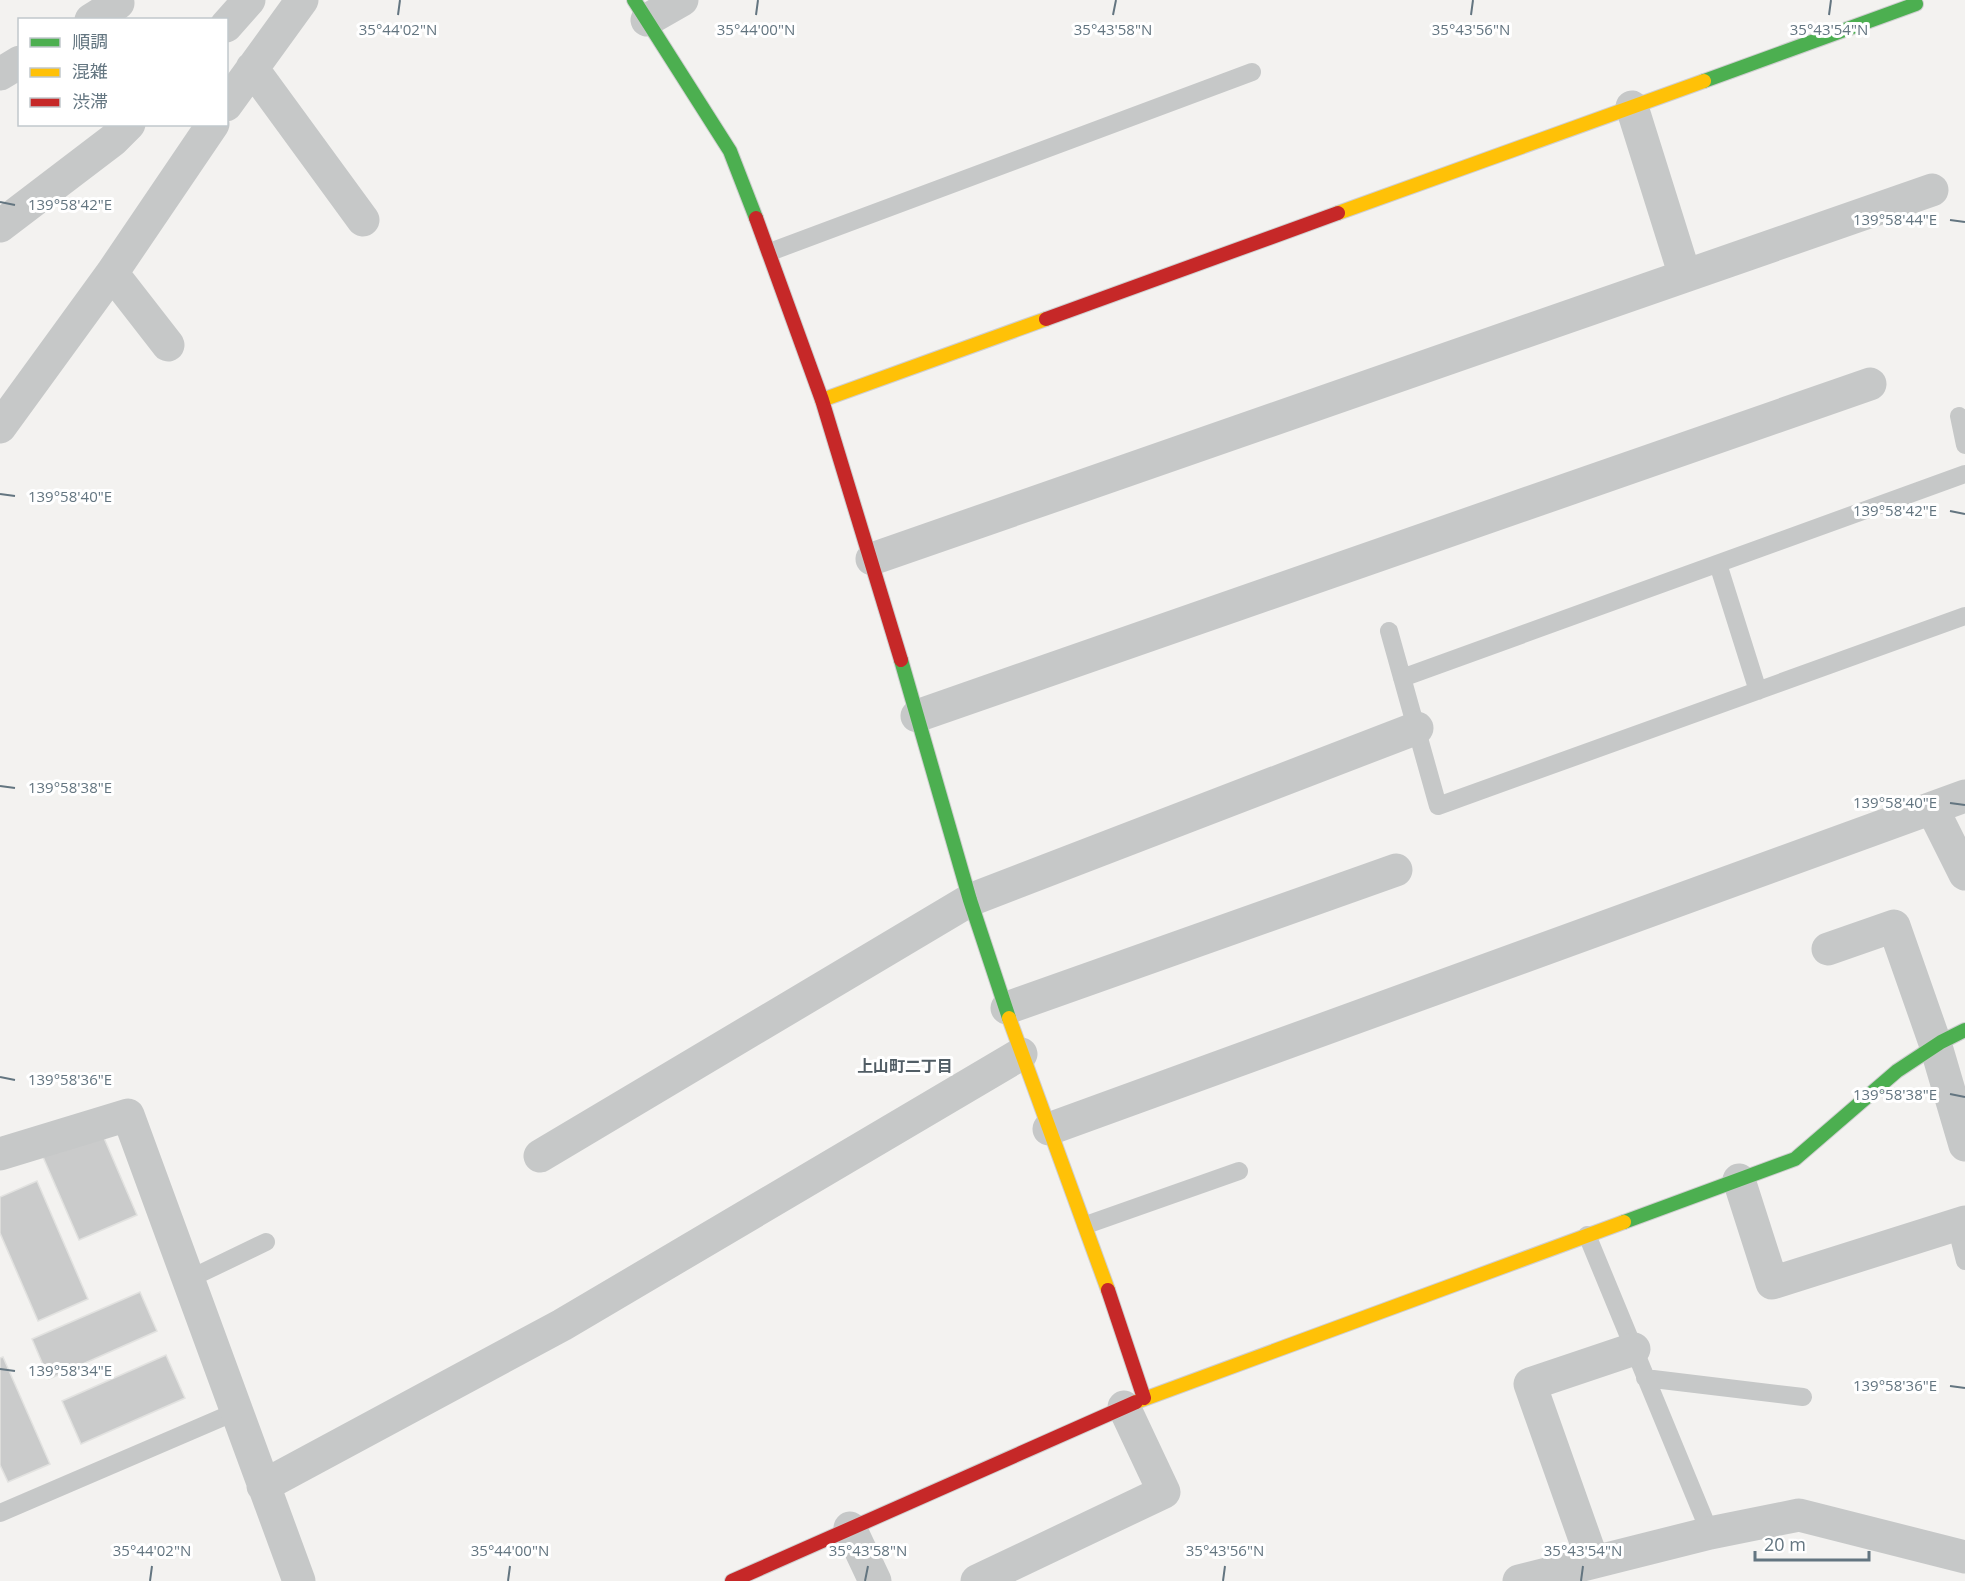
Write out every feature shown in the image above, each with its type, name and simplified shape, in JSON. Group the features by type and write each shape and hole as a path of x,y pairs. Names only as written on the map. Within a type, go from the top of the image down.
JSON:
{"street":[{"path":"228,24 249,0"},
{"path":"228,102 302,0"},
{"path":"682,0 640,10 730,151 770,252 822,400 872,560 970,900 1021,1054 1086,1226 1134,1402 1164,1492 977,1581"},
{"path":"822,400 1916,4"},
{"path":"0,74 18,63"},
{"path":"252,68 363,220"},
{"path":"1632,107 1685,276"},
{"path":"0,226 113,140 127,126"},
{"path":"0,427 112,273 212,126"},
{"path":"872,560 1932,190"},
{"path":"112,273 168,345"},
{"path":"917,716 1870,384"},
{"path":"540,1156 970,900 1417,728"},
{"path":"1049,1129 1965,796"},
{"path":"1932,808 1965,874"},
{"path":"1007,1008 1396,870"},
{"path":"1828,949 1894,926 1935,1043 1965,1145"},
{"path":"732,1581 1134,1402 1795,1159 1935,1043 1965,1030"},
{"path":"263,1486 562,1325 1021,1054"},
{"path":"0,1154 128,1115 186,1280 298,1581"},
{"path":"1738,1180 1772,1283 1960,1223"},
{"path":"1593,1562 1530,1384 1640,1364"},
{"path":"1519,1581 1710,1533 1799,1515 1965,1557"},
{"path":"850,1528 875,1581"}],"lane":[{"path":"770,252 1252,72"},
{"path":"1959,416 1965,445"},
{"path":"1402,678 1965,474"},
{"path":"1718,564 1758,691"},
{"path":"1389,631 1438,806 1965,616"},
{"path":"1086,1226 1239,1172"},
{"path":"1960,1223 1965,1261"},
{"path":"1587,1236 1710,1533"},
{"path":"186,1280 266,1242"},
{"path":"1640,1364 1803,1397"},
{"path":"0,1513 235,1412"}],"building":[{"path":"101,1131 137,1215 79,1240 43,1157"},
{"path":"37,1181 88,1299 38,1321 0,1233 0,1197"},
{"path":"140,1292 157,1331 49,1379 32,1339"},
{"path":"166,1355 185,1398 81,1444 62,1401"},
{"path":"3,1357 50,1464 8,1482 0,1465 0,1358"}],"traffic: fast":[{"path":"634,0 730,151 756,218"},
{"path":"1704,81 1916,4"},
{"path":"901,660 970,900 1009,1018"},
{"path":"1624,1222 1795,1159 1897,1071 1941,1042 1965,1030"}],"traffic: slow":[{"path":"1338,213 1704,81"},
{"path":"822,400 1046,319"},
{"path":"1009,1018 1108,1290"},
{"path":"1136,1402 1624,1222"}],"traffic: jam":[{"path":"1046,319 1338,213"},
{"path":"756,218 822,400 901,660"},
{"path":"1108,1290 1144,1398"},
{"path":"732,1581 1136,1402"}],"district":[{"name":"上山町二丁目","path":"905,1066"}]}
